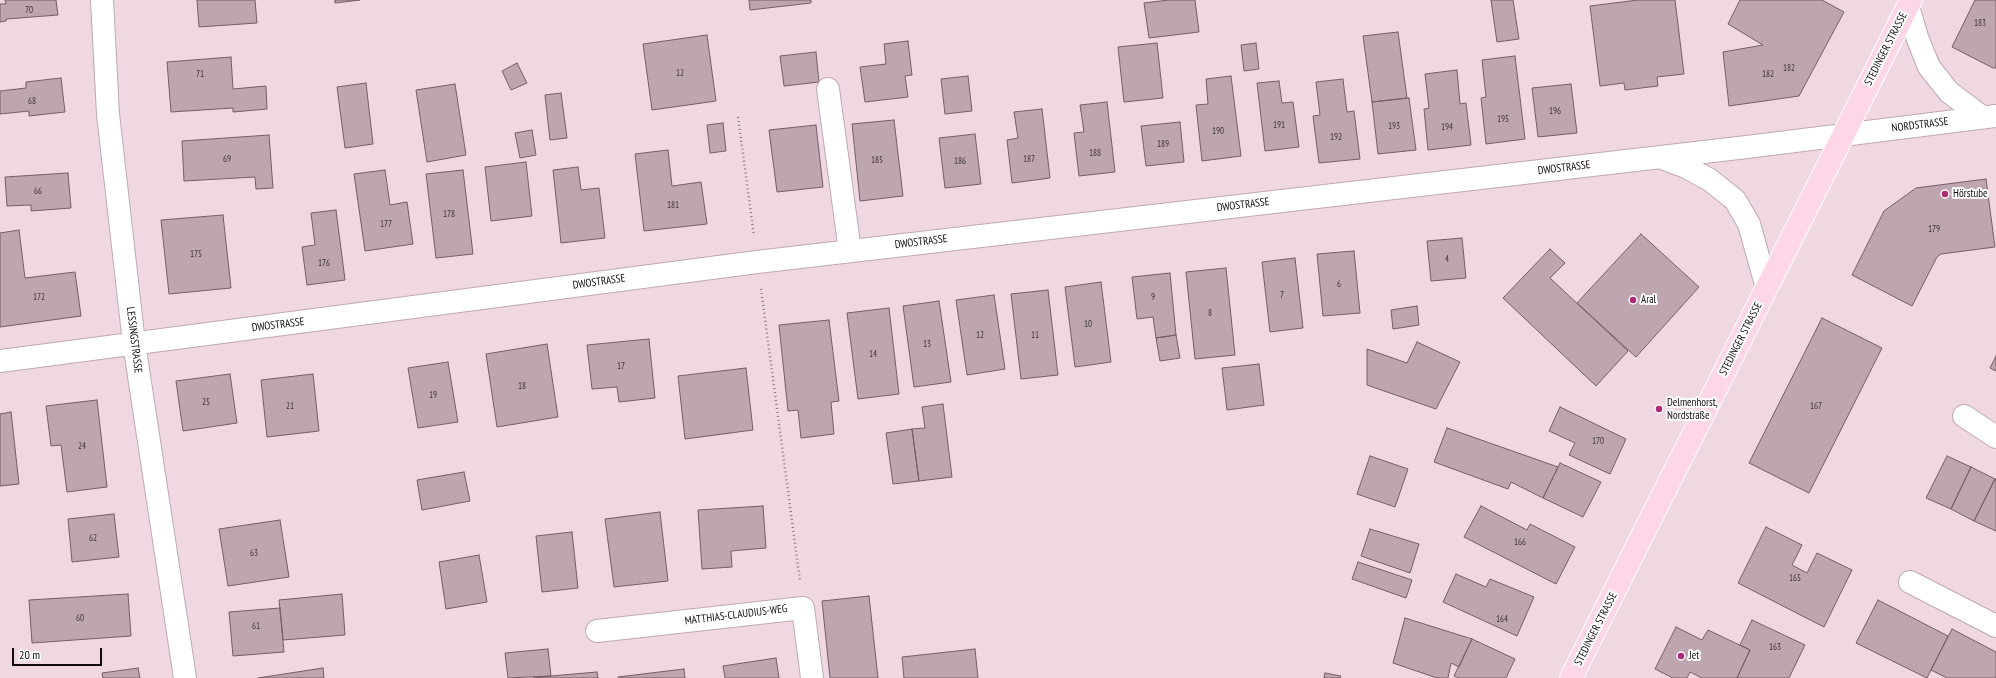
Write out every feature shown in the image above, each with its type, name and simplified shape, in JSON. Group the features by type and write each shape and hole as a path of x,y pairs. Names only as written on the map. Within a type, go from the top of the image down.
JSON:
{"main road":[{"name":"STEDINGER STRASSE","path":"1571,678 1909,3"}],"street":[{"name":"LESSINGSTRASSE","path":"102,0 108,114 134,343 184,678"},
{"path":"1909,3 1917,37 1929,67 1949,92 1989,116"},
{"path":"828,89 850,251"},
{"name":"NORDSTRASSE","path":"1843,135 1989,116"},
{"name":"DWOSTRASSE","path":"0,361 757,262 1843,135"},
{"path":"1659,157 1686,167 1710,180 1735,200 1749,224 1767,288"},
{"path":"1964,416 1996,437"},
{"path":"1910,582 1996,626"},
{"name":"MATTHIAS-CLAUDIUS-WEG","path":"598,631 803,608 812,678"}],"path":[{"path":"738,117 803,608"}],"building":[{"path":"5,0 56,0 58,15 6,19 6,21 0,22 0,4 6,4"},
{"path":"197,0 255,0 257,23 199,27"},
{"path":"335,0 360,0 335,3"},
{"path":"749,0 811,0 811,3 750,10"},
{"path":"1169,0 1195,0 1199,32 1149,38 1144,3"},
{"path":"1491,0 1513,0 1519,39 1497,42"},
{"path":"1638,0 1675,0 1684,74 1657,77 1658,86 1625,90 1624,83 1600,86 1590,6"},
{"path":"1740,0 1822,0 1844,12 1799,96 1729,106 1723,52 1763,45 1728,24"},
{"path":"1975,0 1996,0 1996,68 1993,68 1952,47"},
{"path":"1398,32 1407,98 1372,102 1363,36"},
{"path":"707,35 716,101 652,110 643,44"},
{"path":"908,41 912,75 905,76 908,97 865,102 860,67 886,64 884,44"},
{"path":"1157,43 1163,98 1124,102 1118,47"},
{"path":"1256,43 1259,69 1244,71 1241,45"},
{"path":"816,52 819,82 784,86 780,56"},
{"path":"1515,56 1525,139 1486,144 1481,98 1486,97 1482,60"},
{"path":"231,57 233,89 266,86 267,109 233,112 233,108 171,112 167,62"},
{"path":"517,63 527,83 511,90 502,71"},
{"path":"1457,70 1460,104 1466,103 1471,145 1428,150 1424,109 1429,108 1425,74"},
{"path":"968,76 972,111 945,114 941,79"},
{"path":"1231,76 1241,156 1202,161 1196,105 1208,104 1206,79"},
{"path":"61,78 65,112 29,116 29,111 0,114 0,91 26,88 26,82"},
{"path":"1343,79 1347,112 1354,111 1360,159 1319,163 1313,116 1320,115 1316,82"},
{"path":"1279,81 1282,103 1293,102 1299,147 1265,151 1257,83"},
{"path":"366,83 373,144 345,148 337,87"},
{"path":"455,84 466,155 427,162 416,90"},
{"path":"1571,84 1577,133 1538,137 1532,88"},
{"path":"561,93 567,138 550,140 545,95"},
{"path":"1409,98 1416,150 1378,154 1372,102"},
{"path":"1107,102 1115,172 1079,176 1074,133 1084,132 1080,105"},
{"path":"1042,109 1050,178 1012,183 1007,140 1018,138 1014,112"},
{"path":"894,120 903,196 860,201 852,124"},
{"path":"1180,122 1184,162 1146,166 1141,126"},
{"path":"723,123 726,151 710,153 707,125"},
{"path":"816,125 823,187 777,192 769,130"},
{"path":"532,130 536,155 520,158 515,133"},
{"path":"975,134 981,184 945,188 939,138"},
{"path":"269,135 273,188 256,189 255,177 184,181 182,141"},
{"path":"668,150 672,186 701,182 707,224 644,231 635,154"},
{"path":"526,162 532,216 491,221 485,167"},
{"path":"578,167 581,190 599,188 605,238 561,243 553,170"},
{"path":"385,170 390,205 407,202 413,244 365,251 354,174"},
{"path":"463,170 473,254 436,258 426,174"},
{"path":"68,173 71,208 31,211 31,205 7,206 5,177"},
{"path":"1986,179 1995,247 1941,254 1937,257 1912,306 1852,275 1884,211 1916,188"},
{"path":"336,210 345,280 307,285 302,247 315,245 311,213"},
{"path":"223,215 231,288 169,294 161,220"},
{"path":"19,230 25,278 75,272 81,316 0,327 0,233"},
{"path":"1641,234 1699,287 1636,357 1577,303"},
{"path":"1462,238 1466,278 1431,281 1427,241"},
{"path":"1550,249 1565,263 1550,278 1628,351 1596,386 1503,298"},
{"path":"1354,251 1360,313 1323,316 1317,254"},
{"path":"1295,258 1303,328 1270,332 1262,262"},
{"path":"1226,268 1235,355 1195,359 1186,272"},
{"path":"1170,273 1176,335 1156,338 1153,317 1137,319 1132,277"},
{"path":"1101,282 1111,362 1075,367 1065,287"},
{"path":"1048,290 1058,375 1021,379 1011,294"},
{"path":"994,295 1005,369 967,375 956,300"},
{"path":"939,301 951,382 914,387 903,306"},
{"path":"1417,306 1419,325 1393,329 1391,310"},
{"path":"889,308 899,394 858,399 847,313"},
{"path":"1822,318 1882,348 1809,493 1749,463"},
{"path":"829,320 839,401 831,402 834,434 801,438 798,410 788,411 779,325"},
{"path":"1176,335 1180,358 1160,361 1156,338"},
{"path":"649,339 655,398 619,402 617,387 592,389 587,345"},
{"path":"1417,342 1460,362 1436,409 1367,385 1367,349 1407,363"},
{"path":"547,344 558,417 497,427 486,354"},
{"path":"1996,356 1996,371 1990,368"},
{"path":"448,362 458,422 418,428 408,368"},
{"path":"1259,364 1264,405 1227,410 1222,368"},
{"path":"746,368 753,430 685,439 678,376"},
{"path":"230,374 237,423 183,431 176,381"},
{"path":"313,374 319,431 267,437 261,380"},
{"path":"97,400 107,487 67,492 61,445 51,446 46,406"},
{"path":"943,404 952,477 919,481 912,429 925,428 922,407"},
{"path":"1560,407 1626,439 1610,474 1569,455 1575,443 1549,431"},
{"path":"11,412 19,484 0,486 0,414"},
{"path":"1447,428 1558,467 1543,498 1511,482 1508,489 1434,462"},
{"path":"912,429 919,481 893,484 886,433"},
{"path":"1370,456 1408,469 1395,507 1357,494"},
{"path":"1947,456 1971,467 1951,509 1926,498"},
{"path":"1560,463 1601,482 1583,517 1543,498"},
{"path":"1971,467 1995,479 1974,521 1951,509"},
{"path":"464,472 470,501 422,510 417,480"},
{"path":"1996,479 1996,531 1974,521"},
{"path":"763,506 766,548 731,551 732,567 702,569 698,510"},
{"path":"1481,506 1527,530 1530,524 1575,547 1556,584 1464,537"},
{"path":"660,512 668,581 614,587 605,519"},
{"path":"114,514 119,557 72,562 68,519"},
{"path":"280,520 289,577 228,586 219,529"},
{"path":"1766,527 1802,545 1792,565 1807,573 1817,553 1852,570 1824,627 1738,583"},
{"path":"1370,529 1419,544 1410,573 1361,556"},
{"path":"572,532 578,588 542,592 536,536"},
{"path":"479,555 487,602 446,609 439,562"},
{"path":"1358,562 1412,580 1406,598 1352,579"},
{"path":"1456,574 1486,587 1490,579 1534,597 1517,636 1443,602"},
{"path":"128,594 131,636 32,643 29,600"},
{"path":"342,594 345,635 283,640 279,600"},
{"path":"869,596 878,678 830,678 822,601"},
{"path":"1878,600 1948,636 1927,678 1856,643"},
{"path":"280,608 284,652 233,656 229,612"},
{"path":"1405,618 1472,639 1459,667 1451,663 1448,678 1437,678 1393,663"},
{"path":"1752,620 1805,645 1789,678 1737,678 1750,650 1740,645"},
{"path":"1676,627 1702,640 1708,630 1750,650 1737,678 1702,678 1690,672 1687,678 1673,678 1655,669"},
{"path":"1952,629 1996,652 1996,678 1947,678 1931,670"},
{"path":"1472,639 1515,659 1506,678 1459,678 1454,676"},
{"path":"548,649 551,676 508,678 505,653"},
{"path":"975,649 978,678 904,678 902,657"},
{"path":"776,658 779,678 725,678 723,666"},
{"path":"138,668 140,678 103,678 102,673"},
{"path":"323,668 324,678 258,678"},
{"path":"684,669 685,678 618,678 618,677"},
{"path":"597,672 598,678 533,678 551,676"},
{"path":"1325,673 1341,676 1340,678 1324,678"}],"place":[{"name":"Hörstube","path":"1945,194"},
{"name":"Aral","path":"1633,300"},
{"name":"Delmenhorst, Nordstraße","path":"1659,409"},
{"name":"Jet","path":"1681,656"}]}
